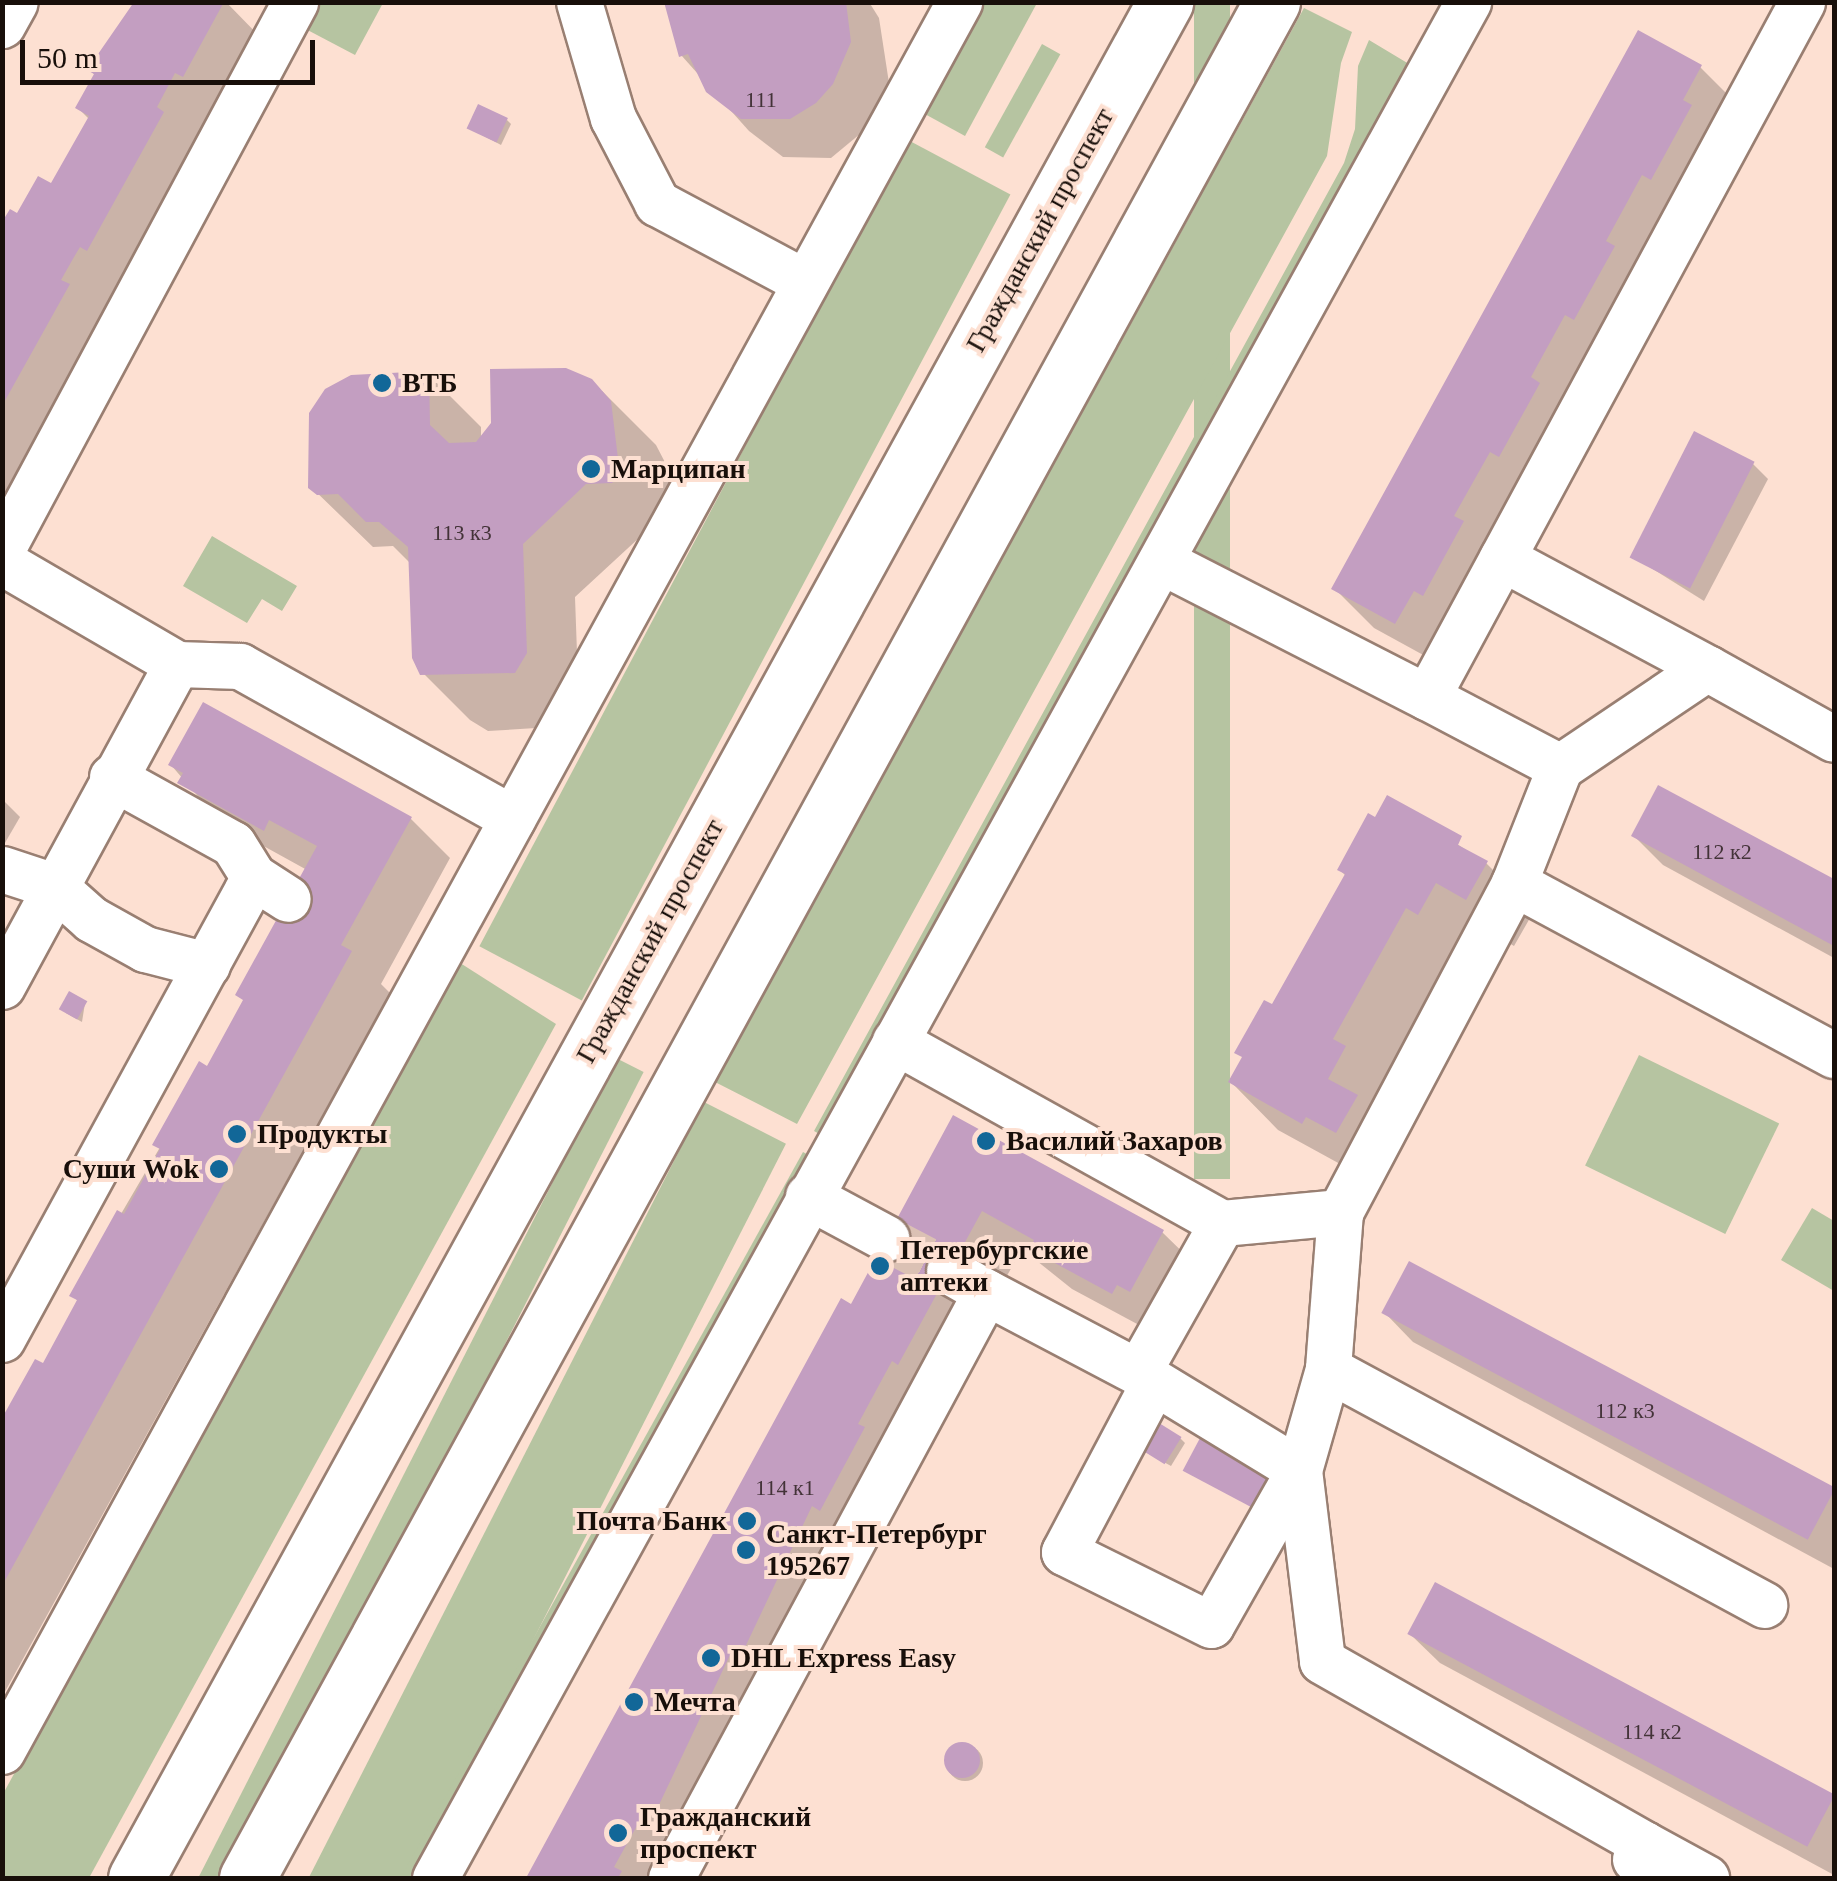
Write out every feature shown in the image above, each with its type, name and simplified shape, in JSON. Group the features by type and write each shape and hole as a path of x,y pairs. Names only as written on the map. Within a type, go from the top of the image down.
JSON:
{"main road":[{"name":"Гражданский проспект","path":"136,1878 1165,2"},
{"path":"247,1878 1272,2"}],"street":[{"path":"2,25 15,2"},
{"path":"2,550 295,2"},
{"path":"578,2 613,118 657,203 806,282"},
{"path":"2,1751 959,2"},
{"path":"435,1878 1468,2"},
{"path":"1426,697 1802,2"},
{"path":"1502,558 1834,739"},
{"path":"1161,561 1560,767"},
{"path":"2,562 177,664 240,666 512,818"},
{"path":"2,986 177,664"},
{"path":"1222,1222 1064,1552 1210,1624 1300,1470 1328,1370 1340,1212 1514,883 1560,767 1706,668"},
{"path":"2,1340 207,964 271,888 233,844 112,778"},
{"path":"2,870 54,886 91,919 145,949 207,964"},
{"path":"1514,883 1834,1055"},
{"path":"895,1041 1222,1222 1340,1212"},
{"path":"808,1196 886,1238"},
{"path":"671,1878 967,1282 1146,1377 1300,1470"},
{"path":"1328,1370 1764,1605"},
{"path":"1300,1470 1322,1661 1640,1867 1706,1878"}],"green space":[{"path":"310,3 383,3 355,55 298,25"},
{"path":"983,3 1037,3 965,136 923,113"},
{"path":"1194,3 1230,3 1230,1179 1194,1179"},
{"path":"1304,8 1352,32 1341,63 1327,156 797,1124 715,1082"},
{"path":"1369,40 1409,64 823,1136 814,1131 1344,163 1355,129 1358,66"},
{"path":"1042,44 1060,54 1003,157 985,147"},
{"path":"908,140 1010,194 582,1001 479,946"},
{"path":"212,536 297,586 282,611 262,599 247,623 183,586"},
{"path":"457,961 556,1024 89,1878 3,1878 3,1794"},
{"path":"1639,1055 1779,1123 1725,1234 1585,1166"},
{"path":"616,1058 644,1072 233,1878 198,1878"},
{"path":"704,1102 786,1144 412,1878 309,1878"},
{"path":"803,1152 812,1157 412,1878 402,1876"},
{"path":"1812,1208 1834,1221 1834,1291 1781,1260"}],"building":[{"path":"134,2 224,2 183,77 175,73 157,107 164,112 87,251 80,247 61,280 70,284 2,406 2,222 10,209 17,213 38,176 51,183 89,116 75,108 94,74 87,70"},
{"path":"664,2 846,2 851,42 833,84 816,103 790,119 741,119 706,92 688,54 679,57"},
{"path":"1638,30 1702,65 1683,100 1692,105 1651,180 1642,175 1606,241 1615,246 1574,320 1565,315 1531,377 1540,383 1499,457 1490,452 1454,516 1464,521 1423,596 1414,591 1395,624 1331,589"},
{"path":"478,104 508,118 496,142 467,128"},
{"path":"566,368 592,379 611,401 620,475 612,483 586,484 523,544 527,653 515,673 420,675 412,658 408,547 379,522 366,522 338,494 317,495 308,488 309,413 325,389 351,375 429,371 430,425 449,443 476,442 491,423 490,369"},
{"path":"1694,431 1755,462 1690,588 1630,558"},
{"path":"203,702 412,817 341,945 352,951 2,1586 2,1418 35,1359 43,1363 77,1300 69,1296 117,1210 124,1214 160,1149 152,1145 199,1061 207,1066 243,1000 235,995 317,846 269,820 264,831 177,783 183,773 168,765"},
{"path":"1658,785 1834,879 1834,946 1631,836"},
{"path":"1387,795 1462,836 1458,845 1488,861 1466,900 1436,883 1418,915 1406,908 1333,1039 1346,1046 1328,1079 1358,1095 1336,1133 1306,1117 1302,1124 1228,1082 1242,1057 1234,1053 1264,1000 1272,1004 1345,874 1337,870 1368,813 1375,817"},
{"path":"69,991 87,1001 77,1020 59,1009"},
{"path":"953,1115 1164,1230 1130,1292 1117,1285 1112,1294 1029,1249 1034,1240 982,1211 898,1365 892,1361 858,1424 865,1427 820,1511 812,1506 739,1660 730,1655 657,1809 649,1804 614,1867 622,1871 618,1878 526,1878 841,1298 851,1304"},
{"path":"1409,1261 1834,1487 1808,1540 1381,1313"},
{"path":"1151,1418 1182,1437 1165,1464 1134,1445"},
{"path":"1200,1438 1270,1475 1252,1508 1183,1471"},
{"path":"1435,1582 1834,1794 1807,1847 1407,1634"},
{"path":"962,1742 975,1747 980,1760 975,1773 962,1778 949,1773 944,1760 949,1747"}],"tunnel":[{"path":"886,1238 949,1271"}],"place":[{"name":"ВТБ","path":"382,383"},
{"name":"Марципан","path":"591,469"},
{"name":"Продукты","path":"237,1134"},
{"name":"Василий Захаров","path":"986,1141"},
{"name":"Суши Wok","path":"219,1169"},
{"name":"Петербургские аптеки","path":"880,1266"},
{"name":"Почта Банк","path":"747,1521"},
{"name":"Санкт-Петербург 195267","path":"746,1550"},
{"name":"DHL Express Easy","path":"711,1658"},
{"name":"Мечта","path":"634,1702"},
{"name":"Гражданский проспект","path":"618,1833"}]}
